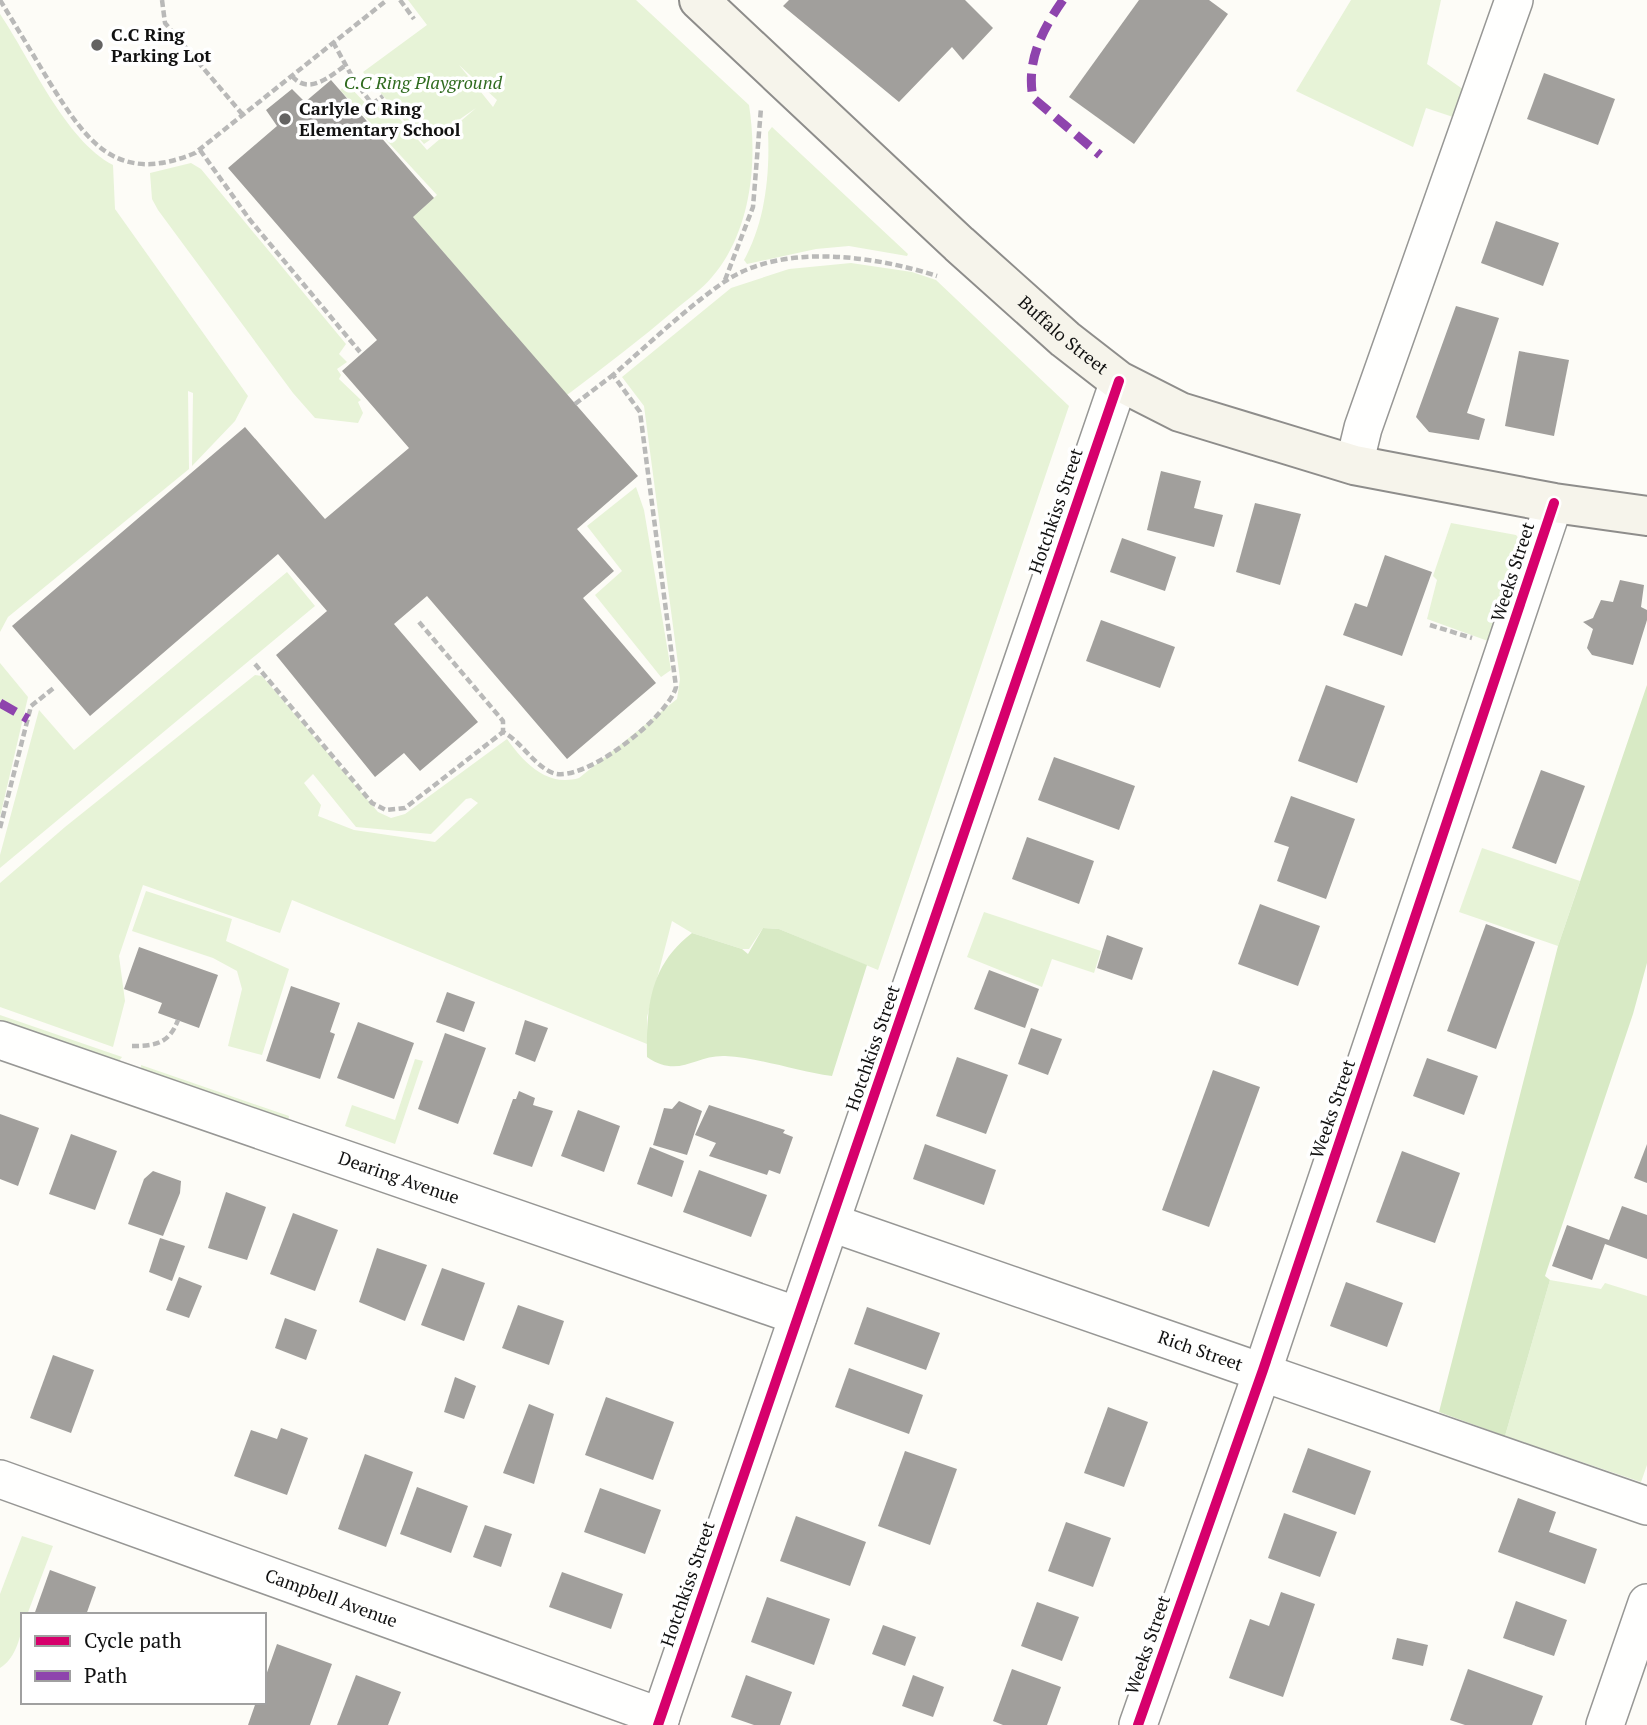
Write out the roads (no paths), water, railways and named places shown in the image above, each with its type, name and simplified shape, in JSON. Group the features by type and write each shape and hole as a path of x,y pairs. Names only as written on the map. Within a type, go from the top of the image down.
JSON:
{"street":[{"name":"Buffalo Street","path":"699,0 959,244 1065,339 1119,381 1180,412 1354,465 1554,503 1647,516"},
{"path":"1354,465 1363,428 1514,0"},
{"name":"Hotchkiss Street","path":"659,1721 1119,381"},
{"name":"Weeks Street","path":"1138,1725 1263,1370 1554,503"},
{"name":"Dearing Avenue","path":"0,1040 798,1316"},
{"name":"Rich Street","path":"832,1223 1263,1370 1647,1506"},
{"name":"Campbell Avenue","path":"0,1479 659,1721"},
{"path":"1605,1725 1647,1603"}],"place":[{"name":"C.C Ring Parking Lot","path":"97,45"},
{"name":"Carlyle C Ring Elementary School","path":"285,119"}],"park label":[{"name":"C.C Ring Playground","path":"423,83"}]}
